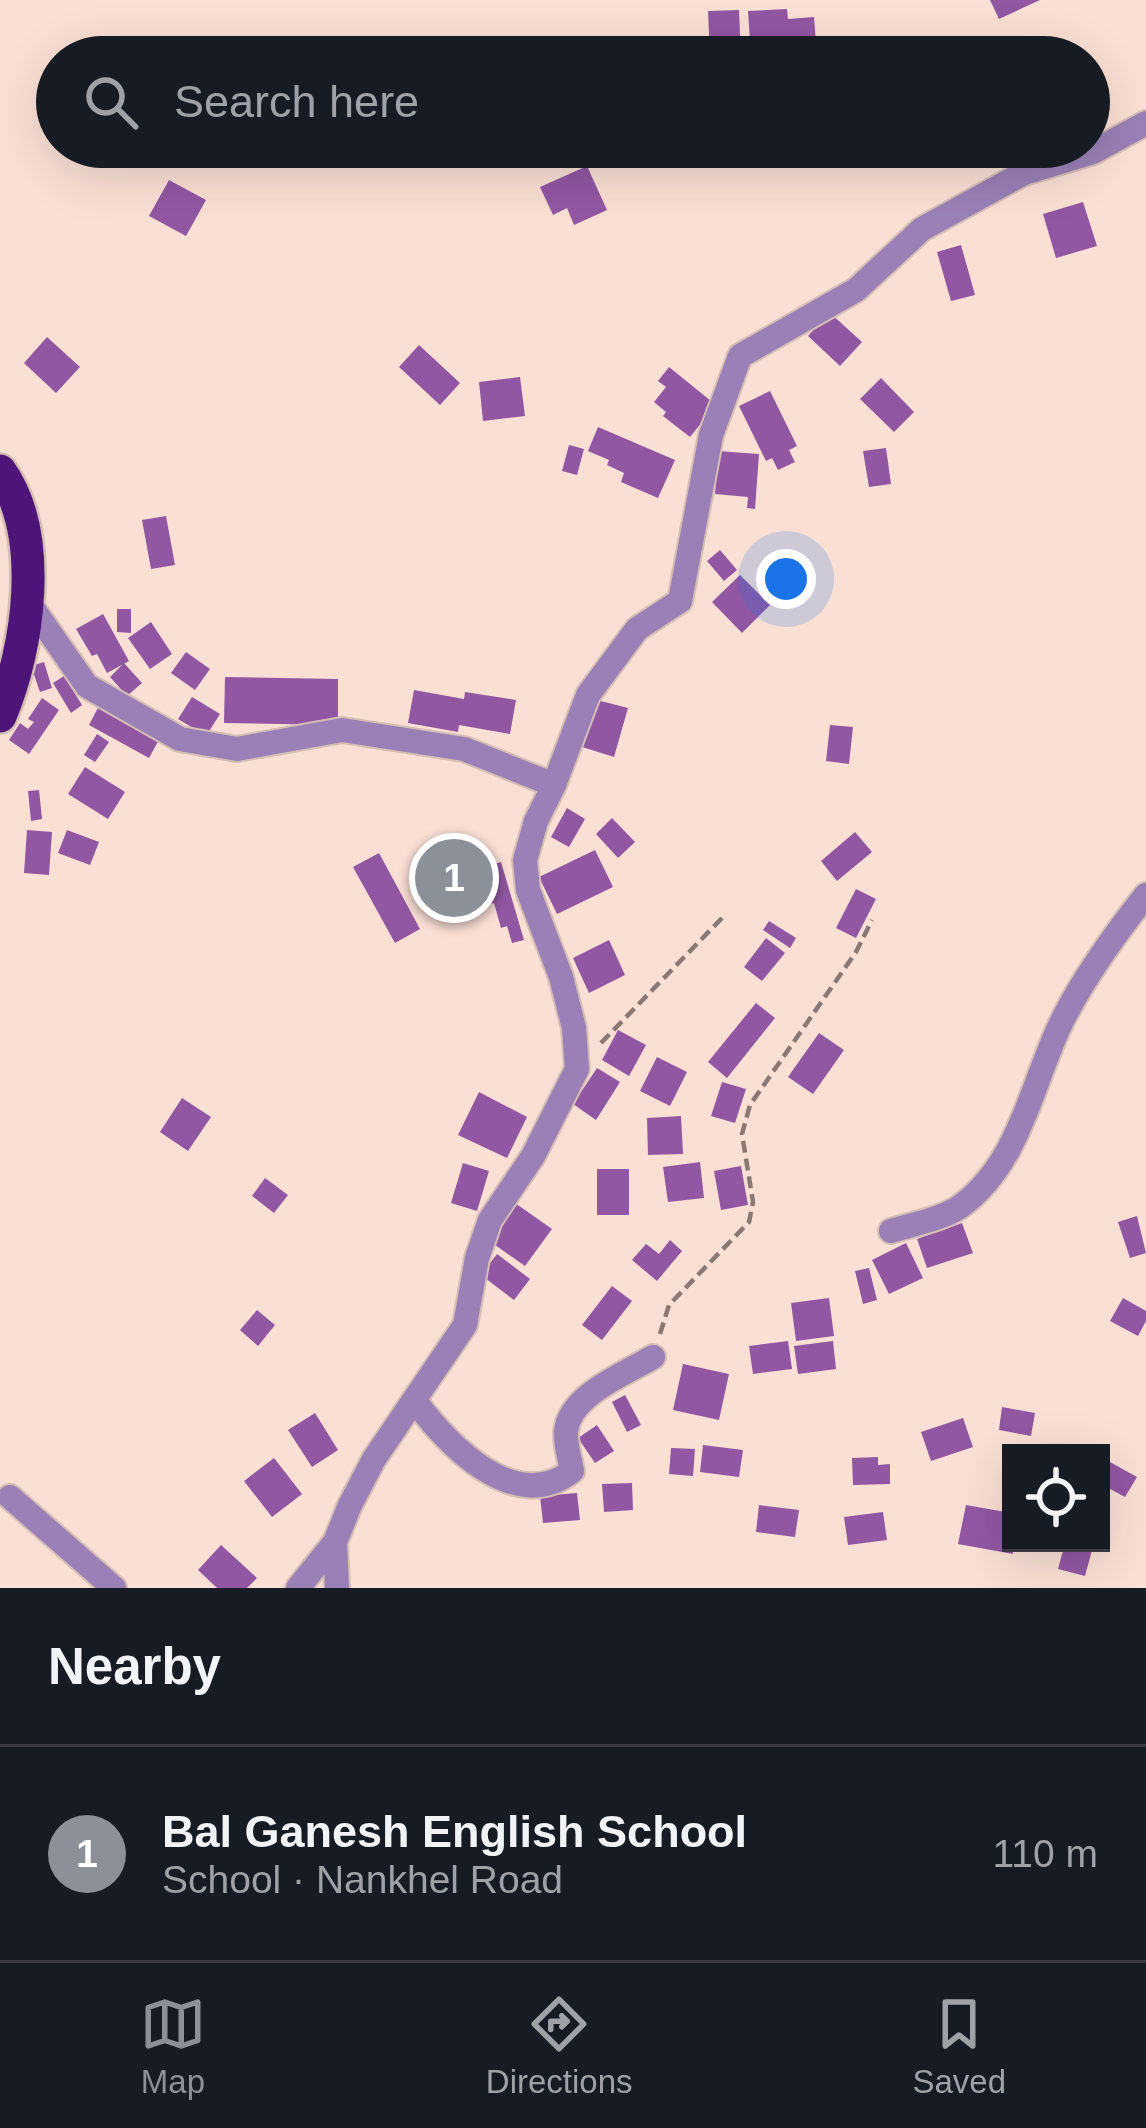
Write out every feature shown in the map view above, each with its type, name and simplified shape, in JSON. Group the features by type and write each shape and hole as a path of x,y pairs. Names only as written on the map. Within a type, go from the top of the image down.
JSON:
{"highway":[{"path":"0,471 26,525 27,600 19,658 0,716"}],"street":[{"path":"1110,143 1146,123"},
{"path":"298,1588 335,1541 374,1459 465,1325 477,1258 490,1220 533,1156 577,1069 570,1011 528,890 525,860 536,821 588,695 637,629 680,601 711,435 740,356 856,290 922,229 1040,168"},
{"path":"27,600 86,686 180,739 237,749 342,730 464,749 554,785"},
{"path":"891,1231 958,1209 983,1186 1037,1091 1061,1024 1087,977 1146,895"},
{"path":"415,1401 483,1469 521,1487 558,1482 572,1471 565,1434 571,1413 596,1391 653,1357"},
{"path":"10,1497 114,1588"},
{"path":"335,1541 337,1588"}],"path":[{"path":"577,1069 724,917"},
{"path":"653,1357 670,1305 748,1222 753,1202 742,1134 750,1105 856,952 872,920"}],"building":[{"path":"990,0 1040,0 999,19"},
{"path":"787,9 788,19 814,17 816,36 750,36 748,11"},
{"path":"739,10 740,36 709,36 708,11"},
{"path":"588,168 607,210 574,225 567,208 553,215 540,187"},
{"path":"169,180 206,200 186,236 149,216"},
{"path":"1083,202 1097,246 1056,258 1043,214"},
{"path":"961,245 975,295 951,301 937,252"},
{"path":"829,312 862,342 840,366 808,336"},
{"path":"47,337 80,367 56,393 24,363"},
{"path":"419,345 460,383 440,405 399,367"},
{"path":"669,367 716,405 690,437 663,416 666,412 654,402 666,387 658,381"},
{"path":"520,377 525,416 483,421 479,382"},
{"path":"881,378 914,412 894,432 860,399"},
{"path":"770,391 797,446 789,450 795,462 778,470 772,458 766,461 739,406"},
{"path":"598,427 675,460 658,498 621,482 624,473 588,451"},
{"path":"569,445 584,449 577,475 562,471"},
{"path":"886,448 891,484 869,487 863,451"},
{"path":"718,451 759,454 755,509 747,508 748,497 715,494"},
{"path":"166,516 175,565 151,569 142,520"},
{"path":"720,550 737,570 724,581 707,561"},
{"path":"740,575 770,605 742,633 712,602"},
{"path":"117,609 131,609 131,633 117,632"},
{"path":"103,614 129,661 107,673 76,629"},
{"path":"151,622 172,654 150,669 128,638"},
{"path":"186,652 210,669 195,690 171,673"},
{"path":"44,662 52,688 40,692 31,666"},
{"path":"124,663 142,683 127,696 110,677"},
{"path":"64,676 82,705 71,713 53,683"},
{"path":"225,677 338,679 338,725 224,723"},
{"path":"414,690 464,699 465,692 516,700 510,734 408,723"},
{"path":"192,697 220,714 206,736 178,719"},
{"path":"42,698 59,710 29,754 9,740 20,723 28,729 34,722 28,719"},
{"path":"593,699 628,708 614,757 579,746"},
{"path":"101,702 161,736 149,758 89,725"},
{"path":"830,725 853,727 849,764 826,761"},
{"path":"97,734 109,742 95,762 84,755"},
{"path":"85,767 125,792 108,819 68,794"},
{"path":"39,790 42,819 31,821 28,791"},
{"path":"567,808 585,819 569,847 551,837"},
{"path":"612,818 635,842 618,858 596,834"},
{"path":"27,830 52,832 49,875 24,873"},
{"path":"67,830 99,842 90,865 58,853"},
{"path":"855,832 872,852 837,881 821,861"},
{"path":"595,850 613,887 557,914 539,877"},
{"path":"379,853 420,929 395,943 353,867"},
{"path":"501,862 524,940 512,943 507,926 501,928 494,903 486,905 475,870"},
{"path":"856,889 876,899 856,938 836,928"},
{"path":"769,921 796,938 790,948 763,930"},
{"path":"766,938 785,953 762,981 744,967"},
{"path":"609,940 625,975 589,993 573,958"},
{"path":"756,1003 775,1018 727,1078 708,1062"},
{"path":"618,1030 646,1045 629,1076 602,1060"},
{"path":"819,1033 844,1050 813,1094 788,1077"},
{"path":"657,1057 687,1072 670,1106 640,1091"},
{"path":"597,1068 620,1082 596,1120 573,1104"},
{"path":"722,1082 746,1089 735,1123 711,1116"},
{"path":"479,1092 527,1117 507,1158 458,1135"},
{"path":"182,1098 211,1117 188,1151 160,1132"},
{"path":"681,1116 683,1154 648,1155 647,1118"},
{"path":"700,1162 704,1198 668,1202 663,1167"},
{"path":"463,1163 489,1171 477,1211 451,1203"},
{"path":"741,1166 748,1205 721,1210 714,1171"},
{"path":"597,1169 629,1169 629,1215 597,1215"},
{"path":"265,1178 288,1195 274,1213 252,1196"},
{"path":"515,1203 552,1229 525,1266 488,1240"},
{"path":"1137,1216 1146,1253 1130,1258 1118,1222"},
{"path":"962,1223 973,1253 927,1268 917,1239"},
{"path":"670,1240 682,1251 657,1281 632,1260 646,1244 659,1254"},
{"path":"906,1243 923,1278 889,1294 872,1260"},
{"path":"497,1254 530,1279 514,1300 481,1275"},
{"path":"869,1268 877,1300 863,1304 855,1271"},
{"path":"612,1286 632,1301 602,1340 582,1325"},
{"path":"829,1298 834,1336 796,1341 791,1303"},
{"path":"1123,1298 1146,1311 1138,1336 1110,1321"},
{"path":"257,1310 275,1325 258,1346 240,1330"},
{"path":"788,1341 792,1369 753,1374 749,1346"},
{"path":"833,1341 836,1369 798,1374 794,1346"},
{"path":"683,1364 729,1374 719,1420 673,1410"},
{"path":"625,1395 641,1425 627,1432 612,1402"},
{"path":"1002,1407 1035,1413 1031,1436 999,1430"},
{"path":"315,1413 338,1450 312,1467 288,1430"},
{"path":"963,1418 973,1447 931,1461 921,1432"},
{"path":"597,1425 614,1451 595,1463 578,1438"},
{"path":"703,1445 743,1450 739,1477 700,1472"},
{"path":"671,1448 695,1449 693,1476 669,1474"},
{"path":"878,1457 878,1465 890,1464 890,1484 853,1485 852,1458"},
{"path":"274,1458 302,1494 272,1517 244,1481"},
{"path":"1110,1462 1137,1477 1125,1497 1110,1489"},
{"path":"632,1483 633,1510 604,1512 602,1484"},
{"path":"577,1493 580,1520 543,1523 540,1496"},
{"path":"759,1505 799,1510 795,1537 756,1532"},
{"path":"966,1505 1002,1511 1002,1552 958,1544"},
{"path":"883,1512 887,1540 848,1545 844,1517"},
{"path":"221,1545 257,1578 247,1588 217,1588 198,1570"},
{"path":"1063,1552 1092,1552 1085,1576 1058,1569"}],"place":[{"name":"Bal Ganesh English School","path":"454,878"}]}
